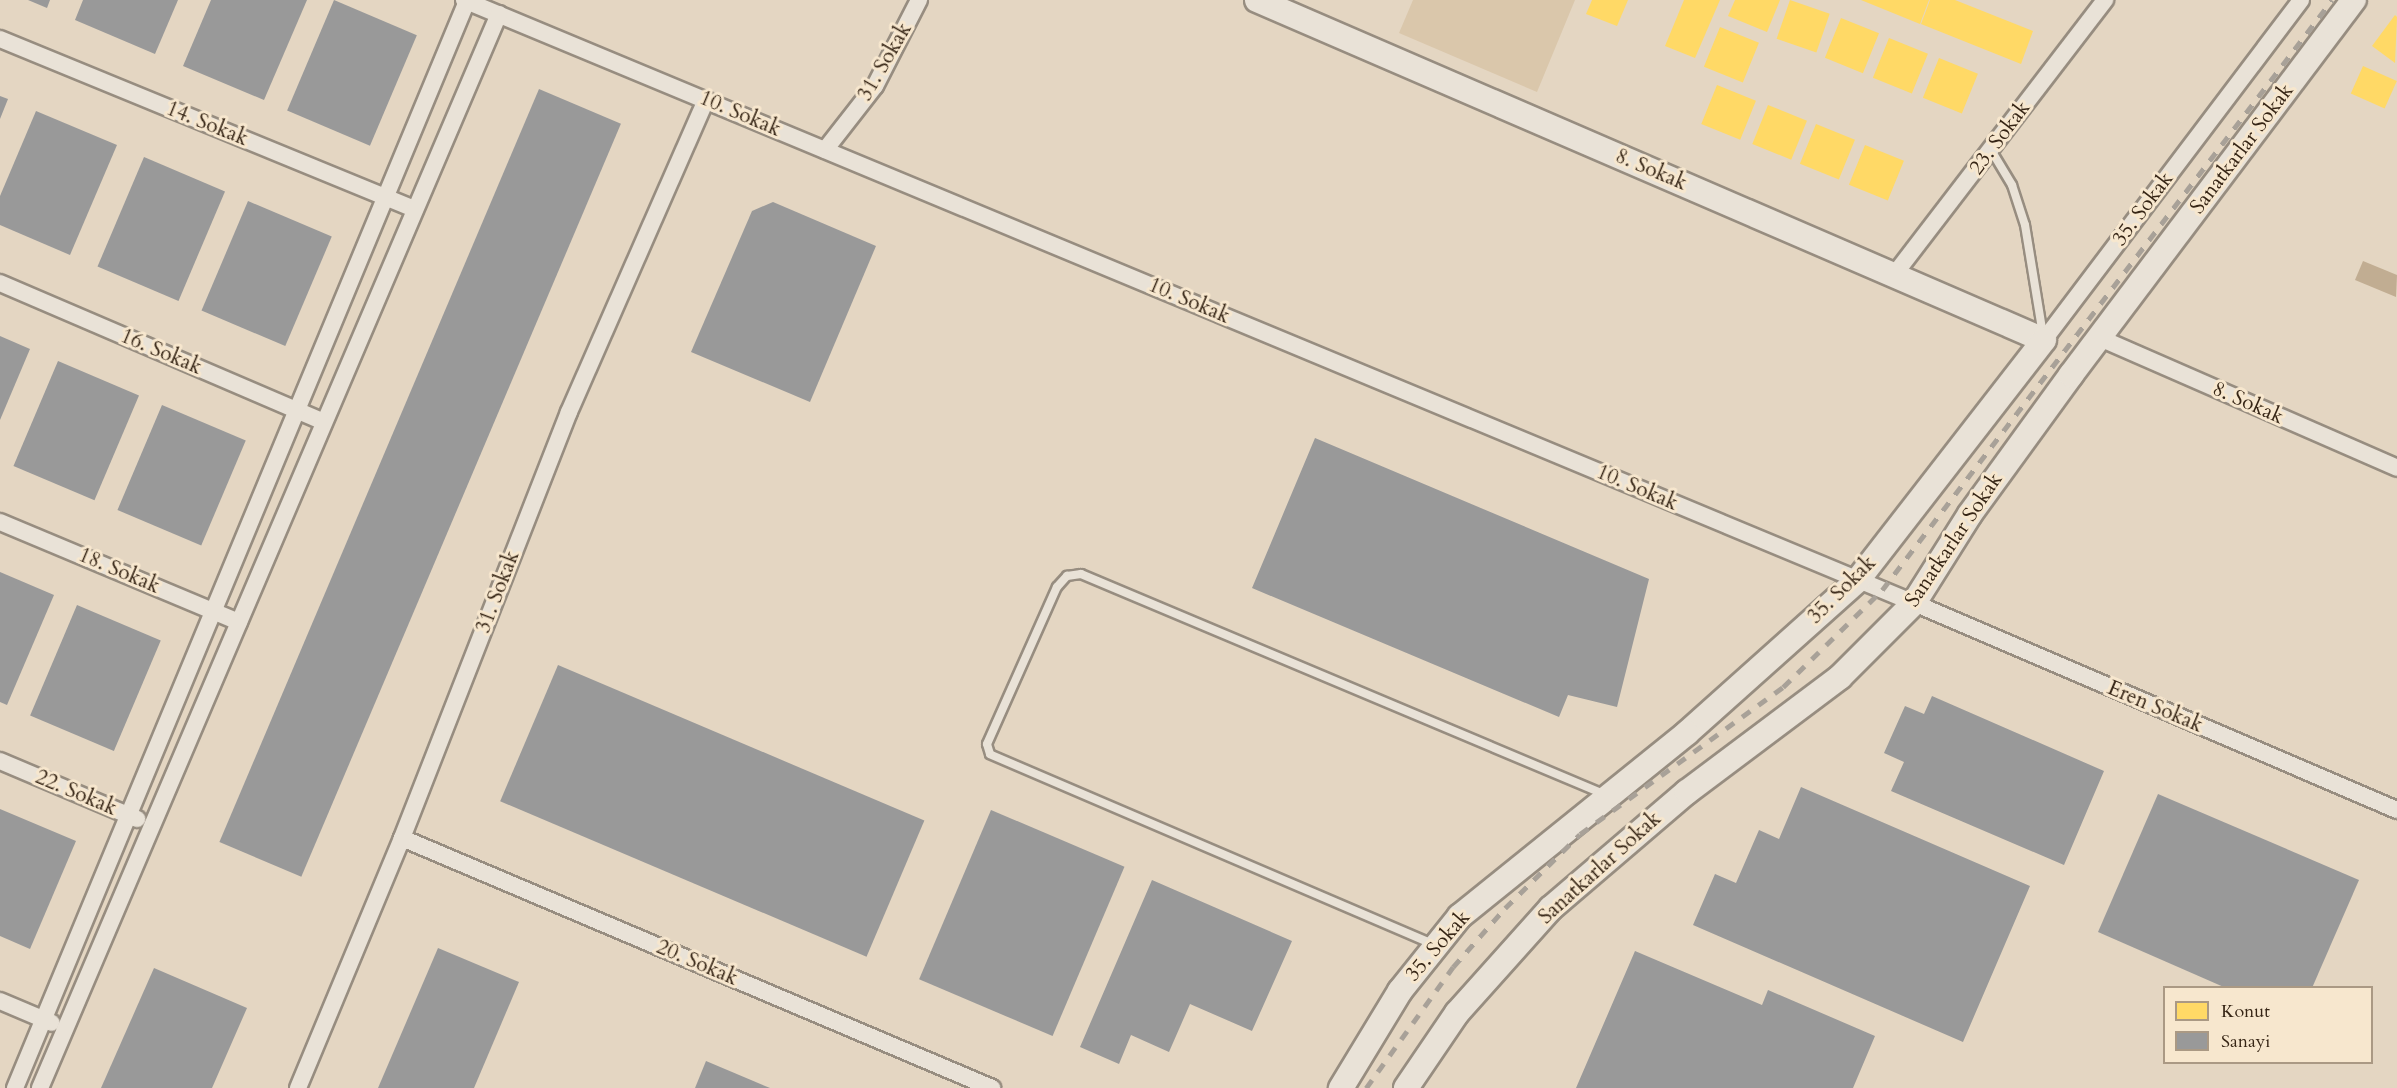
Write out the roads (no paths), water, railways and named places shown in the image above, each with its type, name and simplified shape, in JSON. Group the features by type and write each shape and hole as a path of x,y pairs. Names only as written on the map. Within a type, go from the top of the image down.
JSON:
{"street":[{"name":"31. Sokak","path":"825,150 875,86 919,0"},
{"name":"8. Sokak","path":"1257,0 2044,340"},
{"name":"23. Sokak","path":"1894,275 2105,0"},
{"name":"35. Sokak","path":"1341,1088 1400,991 1460,916 1687,733 1858,580 2044,340 2301,0"},
{"name":"Sanatkarlar Sokak","path":"1406,1088 1457,1013 1551,908 1687,792 1840,677 1914,603 1970,514 2354,0"},
{"name":"10. Sokak","path":"465,1 1914,603"},
{"path":"15,1088 386,198 465,1"},
{"path":"40,1088 322,420 500,14"},
{"name":"14. Sokak","path":"0,39 414,209"},
{"name":"31. Sokak","path":"298,1088 402,838 569,412 706,100"},
{"name":"16. Sokak","path":"0,283 322,420"},
{"name":"8. Sokak","path":"2100,338 2397,468"},
{"name":"18. Sokak","path":"0,522 239,621"},
{"name":"Eren Sokak","path":"1914,603 2397,810"},
{"name":"22. Sokak","path":"0,761 151,825"},
{"name":"20. Sokak","path":"402,838 992,1088"},
{"path":"0,1001 65,1029"}],"lane":[{"path":"1991,150 2012,185 2025,225 2044,340"},
{"path":"1437,945 990,754 987,744 1057,587 1067,576 1081,574 1609,796"}],"railway":[{"path":"1366,1088 1453,967 1505,908 1580,834 1783,687 1882,590 2332,0"}]}
